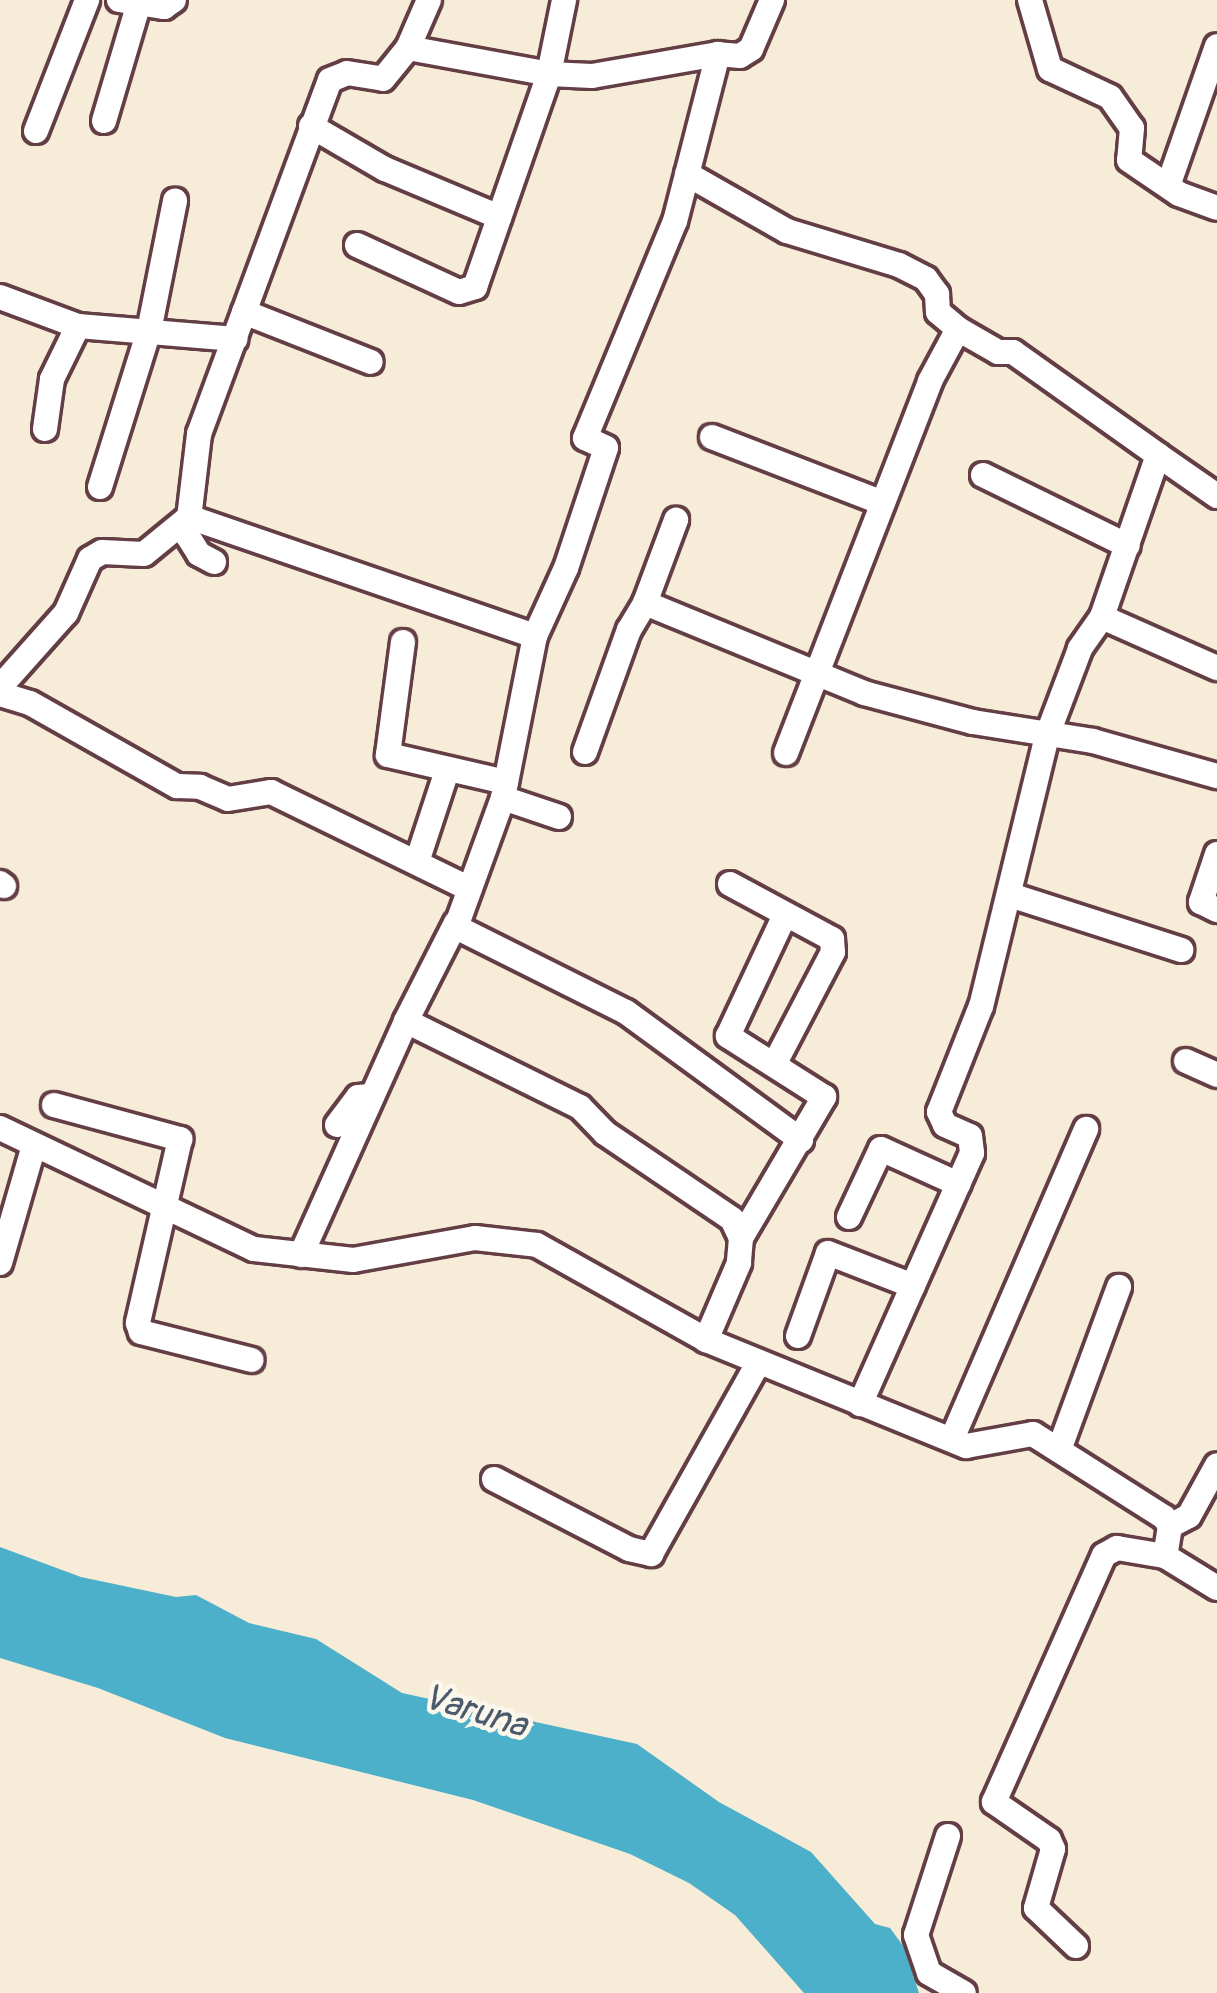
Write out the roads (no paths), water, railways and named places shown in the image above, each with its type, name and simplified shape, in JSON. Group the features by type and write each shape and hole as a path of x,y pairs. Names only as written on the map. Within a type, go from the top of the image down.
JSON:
{"street":[{"path":"35,131 87,0"},
{"path":"104,121 129,2 164,7 174,0"},
{"path":"214,562 191,545 189,517 199,434 311,126 330,80 347,73 383,79 408,48 429,0"},
{"path":"357,245 452,289 468,291 480,276 549,74 564,0"},
{"path":"408,48 549,74 651,70 718,54 740,56 751,49 772,0"},
{"path":"1030,0 1050,69 1109,97 1132,128 1129,160 1168,186 1217,208"},
{"path":"1168,186 1217,46"},
{"path":"301,1255 470,889 504,790 535,636 566,568 605,448 585,438 675,221 718,54"},
{"path":"311,126 385,169 499,217"},
{"path":"687,174 788,231 898,265 926,279 937,294 938,312 958,329 998,352 1013,352 1217,496"},
{"path":"100,487 149,331 175,201"},
{"path":"0,297 78,326 235,338"},
{"path":"244,312 370,362"},
{"path":"45,429 52,379 78,326"},
{"path":"786,753 940,356 958,329"},
{"path":"712,437 883,503"},
{"path":"860,1404 974,1142 945,1126 939,1112 981,1006 1047,736 1080,649 1102,617 1158,455"},
{"path":"983,475 1128,546"},
{"path":"189,517 535,636"},
{"path":"189,517 143,554 102,552 90,560 66,613 0,691 30,703 177,786 200,787 228,799 271,792 470,889"},
{"path":"585,752 676,520"},
{"path":"645,603 844,687 945,716 1093,741 1217,776"},
{"path":"1102,617 1217,668"},
{"path":"403,642 388,755 504,790 560,817"},
{"path":"417,862 447,771"},
{"path":"1217,854 1201,902 1217,910"},
{"path":"730,884 830,936 834,945 774,1065"},
{"path":"1010,895 1181,950"},
{"path":"741,1238 801,1140 823,1094 730,1042 728,1027 785,915"},
{"path":"456,923 460,934 626,1012 801,1140"},
{"path":"406,1021 580,1107 605,1133 732,1219 741,1238 740,1263 706,1340"},
{"path":"1186,1061 1217,1075"},
{"path":"338,1125 358,1096 373,1096"},
{"path":"54,1105 177,1137 182,1149 163,1208 138,1323 141,1332 252,1360"},
{"path":"0,1128 237,1243 353,1260 475,1238 537,1244 706,1340 860,1404 979,1448 1020,1432 1059,1450 1158,1512 1170,1526"},
{"path":"952,1439 1086,1130"},
{"path":"0,1263 34,1145"},
{"path":"849,1217 881,1149 958,1184"},
{"path":"798,1336 828,1252 913,1286"},
{"path":"1059,1450 1119,1287"},
{"path":"494,1479 629,1549 651,1554 758,1363"},
{"path":"1170,1526 1189,1516 1217,1465"},
{"path":"1170,1526 1165,1556 1172,1566 1217,1588"},
{"path":"1076,1946 1036,1908 1053,1849 1049,1840 994,1802 1104,1555 1117,1548 1165,1556"},
{"path":"948,1836 916,1935 929,1973 964,1993"}],"water":[{"name":"Varuna","path":"0,1547 81,1577 176,1597 196,1595 249,1623 316,1639 402,1693 637,1744 719,1802 811,1852 875,1924 890,1928 904,1947 919,1993 804,1993 735,1915 689,1883 630,1854 473,1800 225,1738 98,1688 0,1658"}]}
